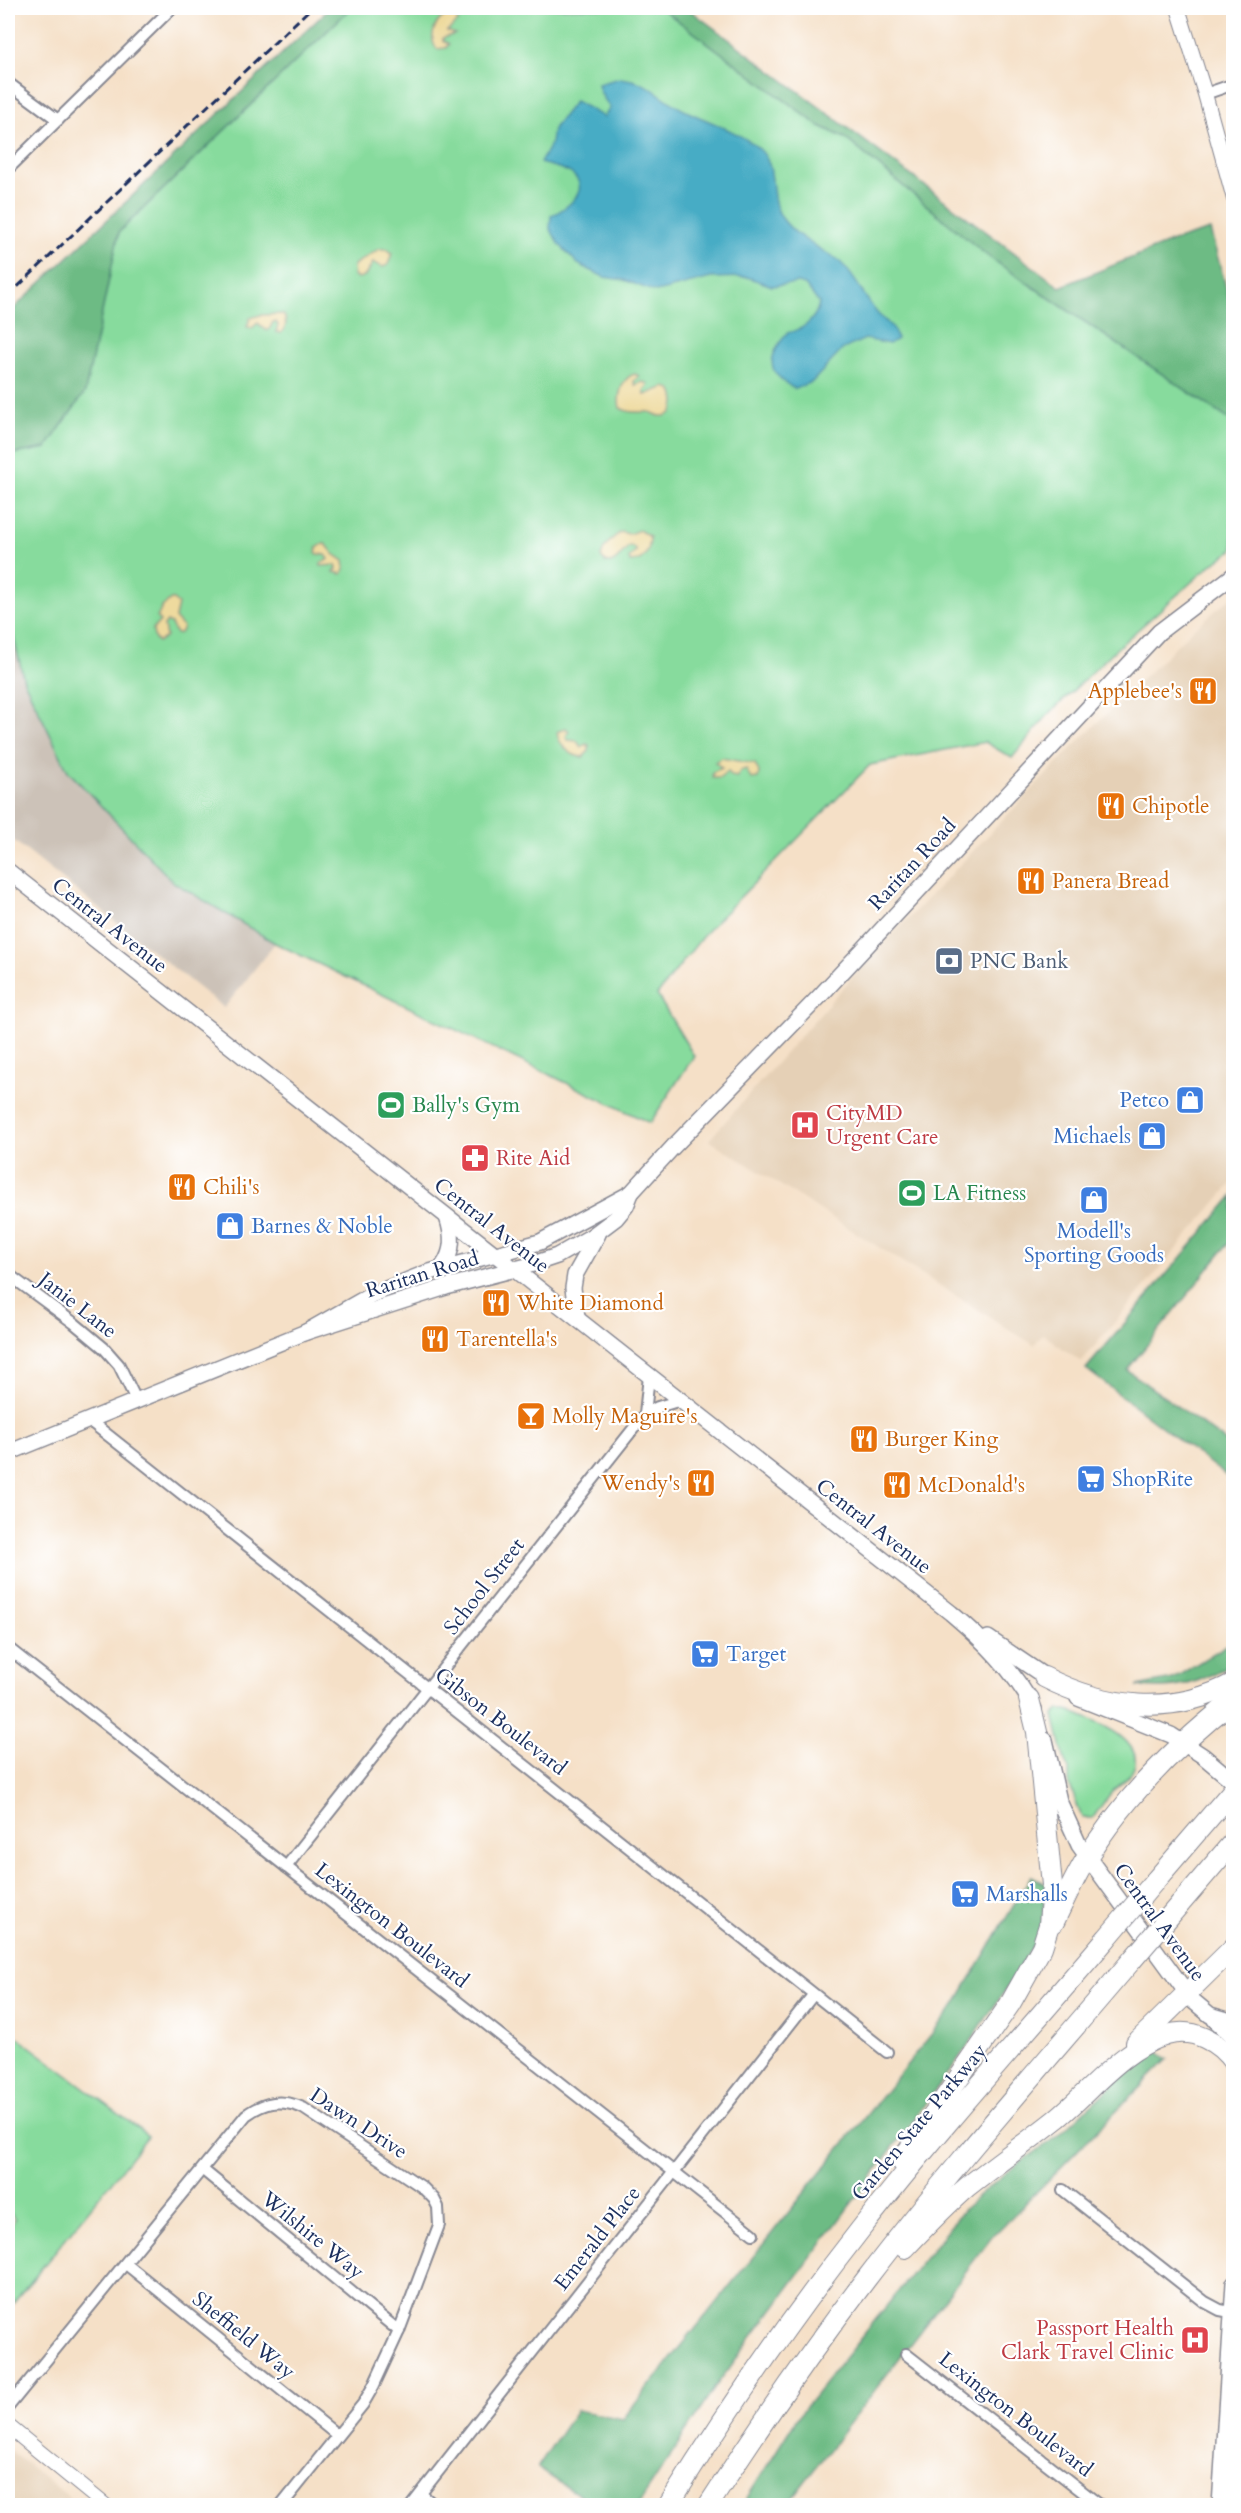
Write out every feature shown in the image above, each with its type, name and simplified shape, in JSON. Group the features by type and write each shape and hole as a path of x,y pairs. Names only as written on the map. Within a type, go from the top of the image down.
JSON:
{"highway":[{"path":"1044,1677 1086,1695 1140,1705 1187,1702 1216,1692 1233,1683"},
{"path":"1029,1699 1037,1732 1052,1886 1050,1917 1042,1947"},
{"path":"787,2328 1001,2019 1042,1947 1087,1858 1135,1792 1183,1742 1233,1700"},
{"name":"Garden State Parkway","path":"668,2505 787,2328 898,2182 1233,1789"},
{"path":"708,2505 819,2343 879,2262 965,2155 1233,1841"},
{"path":"819,2343 945,2207 1054,2121 1104,2075 1233,1947"},
{"path":"1104,2075 1123,2059 1151,2042 1168,2034 1179,2033 1197,2035 1210,2040 1226,2053 1233,2064"}],"main road":[{"name":"Raritan Road","path":"8,1453 306,1332 446,1287 557,1256 601,1230 622,1211 631,1193 674,1146 819,997 1159,632 1233,575"},
{"name":"Central Avenue","path":"8,871 951,1613 1044,1677 1086,1702 1183,1742 1233,1782"},
{"name":"Raritan Road","path":"306,1332 371,1295 443,1266 527,1246 552,1236 631,1193"},
{"path":"443,1266 451,1255 452,1239 447,1217"},
{"path":"577,1317 573,1288 575,1275 601,1230"},
{"name":"Central Avenue","path":"951,1613 995,1654 1029,1699 1044,1736 1063,1811 1087,1858 1186,1993 1205,2013 1233,2022"},
{"path":"1205,2013 1233,2037"},
{"path":"1220,2505 1228,2452 1233,2283"}],"street":[{"path":"8,169 172,8"},
{"path":"1178,8 1205,94 1233,199"},
{"path":"8,83 58,120"},
{"path":"1205,94 1233,84"},
{"name":"Janie Lane","path":"8,1274 104,1348 119,1365 137,1402"},
{"path":"645,1414 649,1376"},
{"name":"School Street","path":"286,1867 645,1414 658,1407 681,1400"},
{"name":"Gibson Boulevard","path":"90,1421 887,2052"},
{"name":"Lexington Boulevard","path":"8,1648 753,2234"},
{"name":"Emerald Place","path":"411,2505 813,1995"},
{"name":"Dawn Drive","path":"8,2407 246,2115 267,2103 291,2103 303,2108 422,2187 434,2199 438,2207 439,2225 399,2331 374,2385 363,2404 281,2505"},
{"name":"Wilshire Way","path":"202,2170 399,2331"},
{"path":"1063,2190 1205,2302 1220,2310 1231,2312"},
{"name":"Sheffield Way","path":"126,2264 337,2435"},
{"name":"Lexington Boulevard","path":"906,2354 1101,2505"},
{"path":"8,2426 106,2505"},
{"path":"421,2494 435,2505"}],"shaded area":[{"path":"1233,596 1233,1182 1081,1362 1043,1334 1034,1345 709,1140 853,976 1068,752 1190,632"},
{"path":"8,613 24,681 173,882 275,943 224,1008 8,836"},
{"path":"8,2449 79,2505 8,2505"}],"green space":[{"path":"330,8 351,8 119,232 85,392 46,448 8,455 8,314"},
{"path":"351,8 661,8 818,125 845,138 989,257 1233,422 1233,550 1212,564 1115,650 1047,716 1012,758 985,742 870,765 706,932 657,995 694,1056 650,1123 275,943 173,882 68,771 24,681 8,613 8,455 46,448 85,392 119,232"},
{"path":"661,8 687,8 1060,287 1173,241 1210,230 1233,312 1233,422 989,257 845,138 818,125"},
{"path":"1233,1196 1233,1238 1127,1370 1233,1447 1233,1481 1086,1369"},
{"path":"1233,1641 1233,1663 1210,1676 1176,1687 1137,1686 1173,1679"},
{"path":"1060,1710 1067,1710 1090,1719 1116,1733 1134,1752 1135,1763 1129,1776 1104,1801 1093,1818 1082,1818 1069,1783 1069,1769 1065,1762 1054,1715"},
{"path":"1031,1876 1046,1884 1041,1933 1008,1986 957,2061 716,2386 638,2505 595,2505 537,2468 576,2410 623,2419 954,2006"},
{"path":"8,2030 148,2136 8,2310 8,2230 15,2219 8,2210"},
{"path":"1152,2048 1168,2059 992,2237 787,2505 742,2506 799,2415 965,2208 1004,2174 1058,2136"}],"sand":[{"path":"450,14 456,16 458,22 447,31 455,34 443,38 443,41 449,44 446,48 437,49 433,39 434,28 441,19"},
{"path":"379,249 387,249 392,253 388,265 383,267 373,263 365,276 358,278 354,276 355,264"},
{"path":"284,315 286,322 281,333 276,332 278,325 276,322 273,322 269,330 265,330 258,323 252,328 247,327 250,318"},
{"path":"635,374 639,376 634,381 635,385 643,382 649,384 644,391 645,395 665,387 671,389 675,402 671,413 661,416 651,412 620,408 619,398 624,383"},
{"path":"639,530 650,537 648,551 643,558 630,562 629,558 636,551 629,546 612,562 608,563 601,557 606,546 618,534 621,532 629,534"},
{"path":"326,544 344,561 345,568 342,574 334,572 337,569 336,565 321,566 321,563 329,559 326,555 316,552 317,548"},
{"path":"172,599 178,604 175,618 183,627 180,633 176,634 171,624 167,622 164,626 166,637 158,642 154,638 153,629 160,621 157,618 162,607"},
{"path":"566,728 569,731 566,736 568,740 577,741 581,747 589,745 589,751 583,757 570,752 560,741 557,732"},
{"path":"721,758 755,764 759,772 758,778 751,779 746,769 740,771 737,777 731,776 728,771 720,778 712,778 713,772 722,768 715,762"}],"water":[{"path":"620,78 647,86 684,110 731,131 757,147 768,162 777,209 782,218 801,237 845,267 873,308 894,330 897,339 889,344 865,339 843,349 812,382 795,389 778,377 772,364 776,350 787,333 808,323 815,314 819,303 805,285 797,283 772,286 747,277 711,278 656,292 624,280 604,277 578,264 559,244 550,228 551,216 575,199 580,187 578,180 565,170 540,163 551,143 553,129 575,101 604,117 610,108 598,84"}],"railway":[{"path":"8,296 311,8"}],"place":[{"name":"Applebee's","path":"1203,691"},
{"name":"Chipotle","path":"1111,806"},
{"name":"Panera Bread","path":"1031,881"},
{"name":"PNC Bank","path":"949,961"},
{"name":"Petco","path":"1190,1100"},
{"name":"Bally's Gym","path":"391,1105"},
{"name":"CityMD Urgent Care","path":"805,1125"},
{"name":"Michaels","path":"1152,1136"},
{"name":"Rite Aid","path":"475,1158"},
{"name":"Chili's","path":"182,1187"},
{"name":"LA Fitness","path":"912,1193"},
{"name":"Modell's Sporting Goods","path":"1094,1200"},
{"name":"Barnes & Noble","path":"230,1226"},
{"name":"White Diamond","path":"496,1303"},
{"name":"Tarentella's","path":"435,1339"},
{"name":"Molly Maguire's","path":"531,1416"},
{"name":"Burger King","path":"864,1439"},
{"name":"ShopRite","path":"1091,1479"},
{"name":"Wendy's","path":"701,1483"},
{"name":"McDonald's","path":"897,1485"},
{"name":"Target","path":"705,1654"},
{"name":"Marshalls","path":"965,1894"},
{"name":"Passport Health Clark Travel Clinic","path":"1195,2340"}]}
